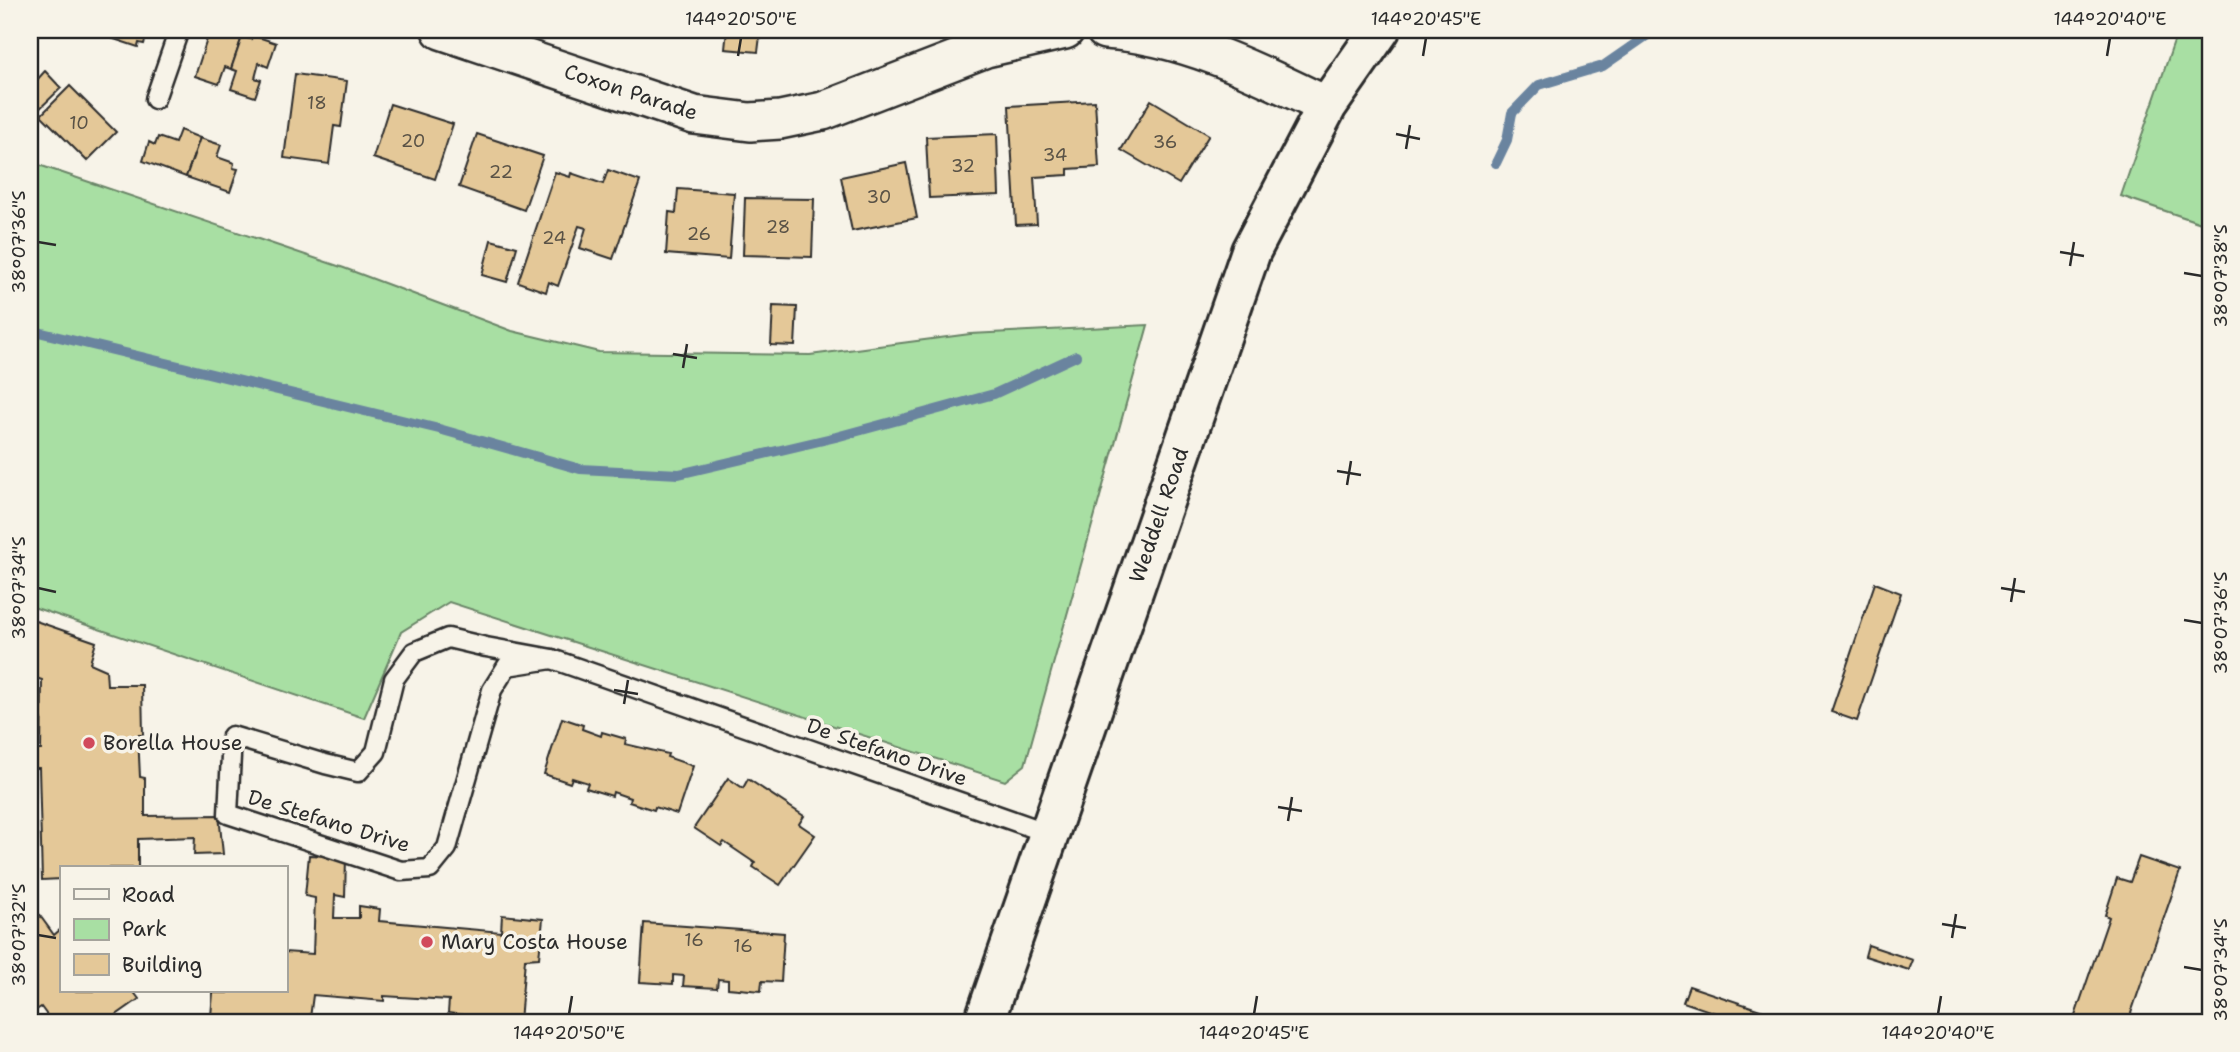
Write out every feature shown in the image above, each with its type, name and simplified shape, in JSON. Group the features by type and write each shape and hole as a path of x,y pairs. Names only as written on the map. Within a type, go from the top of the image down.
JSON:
{"street":[{"name":"Coxon Parade","path":"441,30 694,115 750,122 780,120 823,111 986,48 1065,30"},
{"path":"1105,30 1149,36 1196,49 1251,70 1326,106"},
{"name":"Weddell Road","path":"984,1022 1251,251 1326,106 1380,30"}],"lane":[{"path":"155,99 179,30"},
{"name":"De Stefano Drive","path":"552,659 507,666 492,690 447,848 430,869 401,871 228,814 232,736 358,772 376,752 394,679 414,652 448,638 486,648 552,659 1048,833"}],"green space":[{"path":"2178,30 2210,30 2210,226 2121,196"},
{"path":"30,162 344,268 512,331 599,352 810,355 970,334 1148,325 1025,765 1005,781 449,602 401,632 364,718 30,606"}],"building":[{"path":"107,30 148,30 144,44 139,43 138,47 105,36"},
{"path":"210,30 235,30 233,34 242,37 231,69 225,67 219,84 195,76"},
{"path":"727,30 793,30 792,39 760,36 758,52 725,49"},
{"path":"252,35 276,43 268,67 259,63 255,78 261,80 255,97 231,89 237,71 231,69 242,37 251,39"},
{"path":"45,71 61,88 32,116 30,74 36,81"},
{"path":"295,74 347,81 341,127 334,126 329,164 284,158"},
{"path":"70,86 116,132 87,161 41,115"},
{"path":"1151,100 1209,135 1179,184 1121,150"},
{"path":"1095,101 1099,167 1068,169 1068,175 1034,177 1037,224 1016,225 1009,106"},
{"path":"390,104 453,124 435,179 373,158"},
{"path":"180,130 200,138 186,177 143,161 149,142 155,145 158,137 175,143"},
{"path":"477,134 543,156 524,210 459,187"},
{"path":"997,134 999,195 929,198 926,137"},
{"path":"200,138 221,145 217,157 234,163 233,168 238,169 230,192 186,177"},
{"path":"906,163 917,218 852,231 841,177"},
{"path":"608,170 640,181 613,259 580,248 586,228 579,226 558,286 549,282 546,292 518,282 555,172 570,177 571,173 603,184"},
{"path":"678,189 734,193 729,259 666,254 669,212 676,213"},
{"path":"745,198 814,199 812,257 743,255"},
{"path":"491,240 517,247 507,282 482,275"},
{"path":"773,306 797,307 795,346 771,345"},
{"path":"1875,583 1901,593 1857,721 1831,712"},
{"name":"Borella House","path":"30,619 96,642 90,663 106,670 107,685 142,685 143,735 138,735 140,777 145,778 145,816 219,815 223,854 194,855 195,837 138,839 138,866 60,866 60,879 42,880 39,768 30,768 30,750 41,750 42,680 30,676"},
{"path":"562,718 583,725 582,729 601,736 602,732 626,739 625,744 668,754 667,757 693,766 677,814 629,802 630,798 613,792 612,796 586,788 588,783 572,778 570,783 544,774"},
{"path":"728,778 743,788 748,779 804,816 799,824 815,835 780,885 753,867 755,863 724,842 721,846 694,828"},
{"name":"Mary Costa House","path":"309,855 346,857 345,897 335,895 334,918 359,918 359,906 380,909 379,921 501,932 502,915 543,919 539,958 525,959 520,1022 471,1022 472,1016 448,1013 449,1000 384,996 384,1001 313,995 310,1018 298,1016 298,1022 225,1022 225,1019 211,1016 213,993 287,992 287,952 313,954 315,898 305,896"},
{"path":"2139,857 2180,871 2128,1022 2073,1022 2109,917 2105,915 2117,878 2130,882"},
{"path":"38,913 54,935 60,930 60,992 134,992 139,999 115,1016 120,1022 52,1022 41,1007 30,1014 30,918"},
{"path":"644,923 784,933 781,982 762,981 761,991 728,988 728,980 718,979 717,988 683,986 684,976 673,975 673,984 640,982"},
{"path":"1868,945 1913,960 1909,970 1865,956"},
{"path":"1689,986 1796,1022 1742,1022 1683,1002"}],"waterway":[{"path":"1496,163 1507,140 1512,113 1539,85 1603,66 1655,30"},
{"path":"30,330 439,429 580,469 679,474 836,437 994,394 1076,356"}],"place":[{"name":"Borella House","path":"89,743"},
{"name":"Mary Costa House","path":"427,942"}]}
